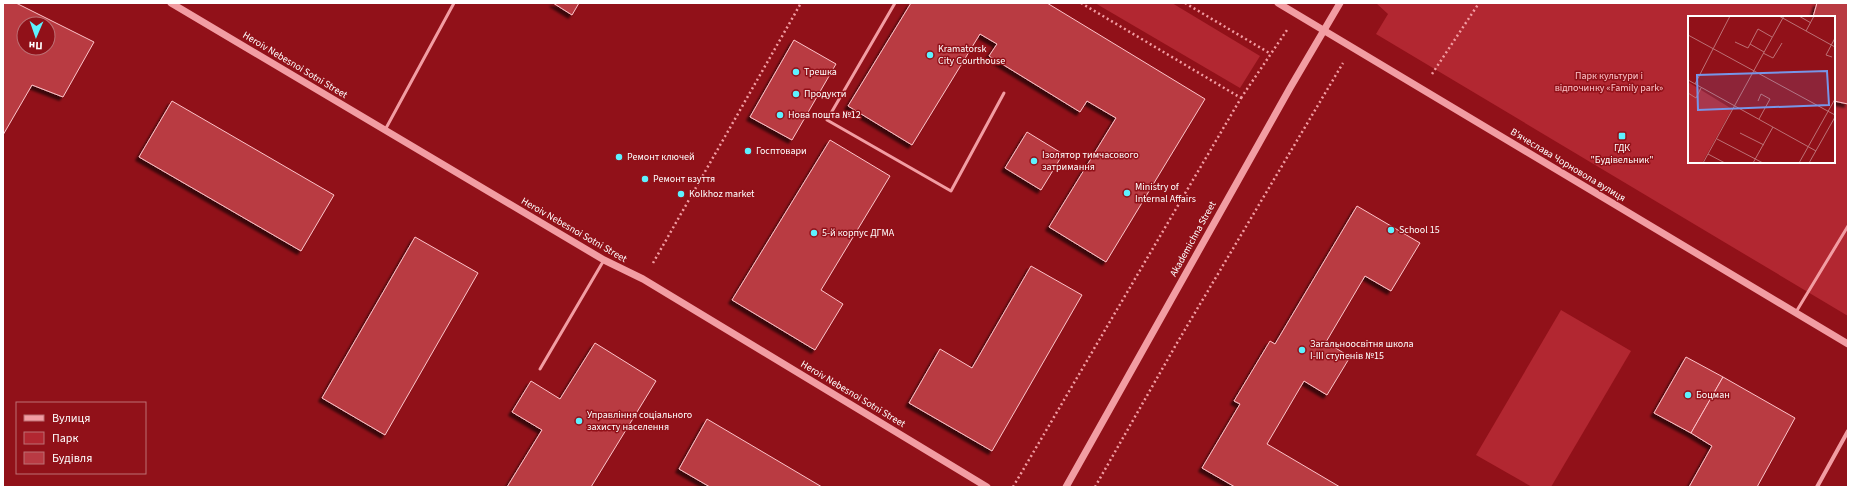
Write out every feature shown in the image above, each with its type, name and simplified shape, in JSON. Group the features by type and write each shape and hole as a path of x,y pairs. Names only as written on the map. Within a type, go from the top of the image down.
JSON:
{"street":[{"name":"Heroiv Nebesnoi Sotni Street","path":"170,3 604,260 644,279 987,487"},
{"name":"В'ячеслава Чорновола вулиця","path":"1278,3 1848,344"},
{"name":"Akademichna Street","path":"1066,487 1323,30 1340,3"},
{"path":"1817,487 1848,431"}],"lane":[{"path":"385,130 454,3"},
{"path":"895,3 827,120 951,191 1004,93"},
{"path":"1796,312 1848,226"},
{"path":"540,369 604,260"}],"path":[{"path":"644,279 801,3"},
{"path":"1081,3 1241,98"},
{"path":"1185,3 1270,54"},
{"path":"1422,89 1479,3"},
{"path":"1013,487 1241,98 1297,14"},
{"path":"1095,487 1177,343 1352,47"}],"green space":[{"path":"1095,3 1172,3 1260,56 1240,88"},
{"name":"Парк культури і відпочинку «Family park»","path":"1376,3 1848,3 1848,316 1376,34 1388,14"},
{"path":"1561,310 1631,351 1551,487 1532,487 1476,455"}],"building":[{"path":"3,3 16,3 42,16 16,16 16,56 56,56 56,23 94,42 63,97 32,85 3,135"},
{"path":"553,3 579,3 572,15"},
{"path":"911,3 1047,3 1205,99 1106,262 1049,227 1116,118 1087,101 1080,112 989,56 997,44 980,34 912,145 848,106"},
{"path":"1817,3 1848,3 1848,104 1835,101 1835,16 1813,16"},
{"path":"794,40 836,64 792,140 750,117"},
{"path":"172,101 334,195 301,251 139,157"},
{"name":"Ізолятор тимчасового затримання","path":"1027,132 1063,154 1041,190 1005,168"},
{"name":"5-й корпус ДГМА","path":"830,140 890,176 821,290 843,304 815,350 732,300"},
{"name":"Загальноосвітня школа І-ІІІ ступенів №15","path":"1357,206 1420,243 1391,291 1365,276 1326,342 1350,357 1327,395 1304,381 1267,444 1340,487 1235,487 1202,468 1240,404 1234,401 1270,341 1275,344"},
{"path":"415,237 478,273 385,435 322,398"},
{"path":"1031,266 1082,295 992,451 909,403 940,349 972,368"},
{"name":"Управління соціального захисту населення","path":"595,343 656,381 591,487 507,487 542,430 512,412 531,381 560,399"},
{"name":"Боцман","path":"1686,357 1723,377 1691,433 1654,413"},
{"path":"1723,377 1795,418 1757,487 1689,487 1712,446 1691,433"},
{"path":"707,419 822,487 710,487 679,469"}],"place":[{"name":"Kramatorsk City Courthouse","path":"930,55"},
{"name":"Трешка","path":"796,72"},
{"name":"Продукти","path":"796,94"},
{"name":"Нова пошта №12","path":"780,115"},
{"name":"ГДК \"Будівельник\"","path":"1622,136"},
{"name":"Госптовари","path":"748,151"},
{"name":"Ремонт ключей","path":"619,157"},
{"name":"Ізолятор тимчасового затримання","path":"1034,161"},
{"name":"Ремонт взуття","path":"645,179"},
{"name":"Ministry of Internal Affairs","path":"1127,193"},
{"name":"Kolkhoz market","path":"681,194"},
{"name":"School 15","path":"1391,230"},
{"name":"5-й корпус ДГМА","path":"814,233"},
{"name":"Загальноосвітня школа І-ІІІ ступенів №15","path":"1302,350"},
{"name":"Боцман","path":"1688,395"},
{"name":"Управління соціального захисту населення","path":"579,421"}]}
